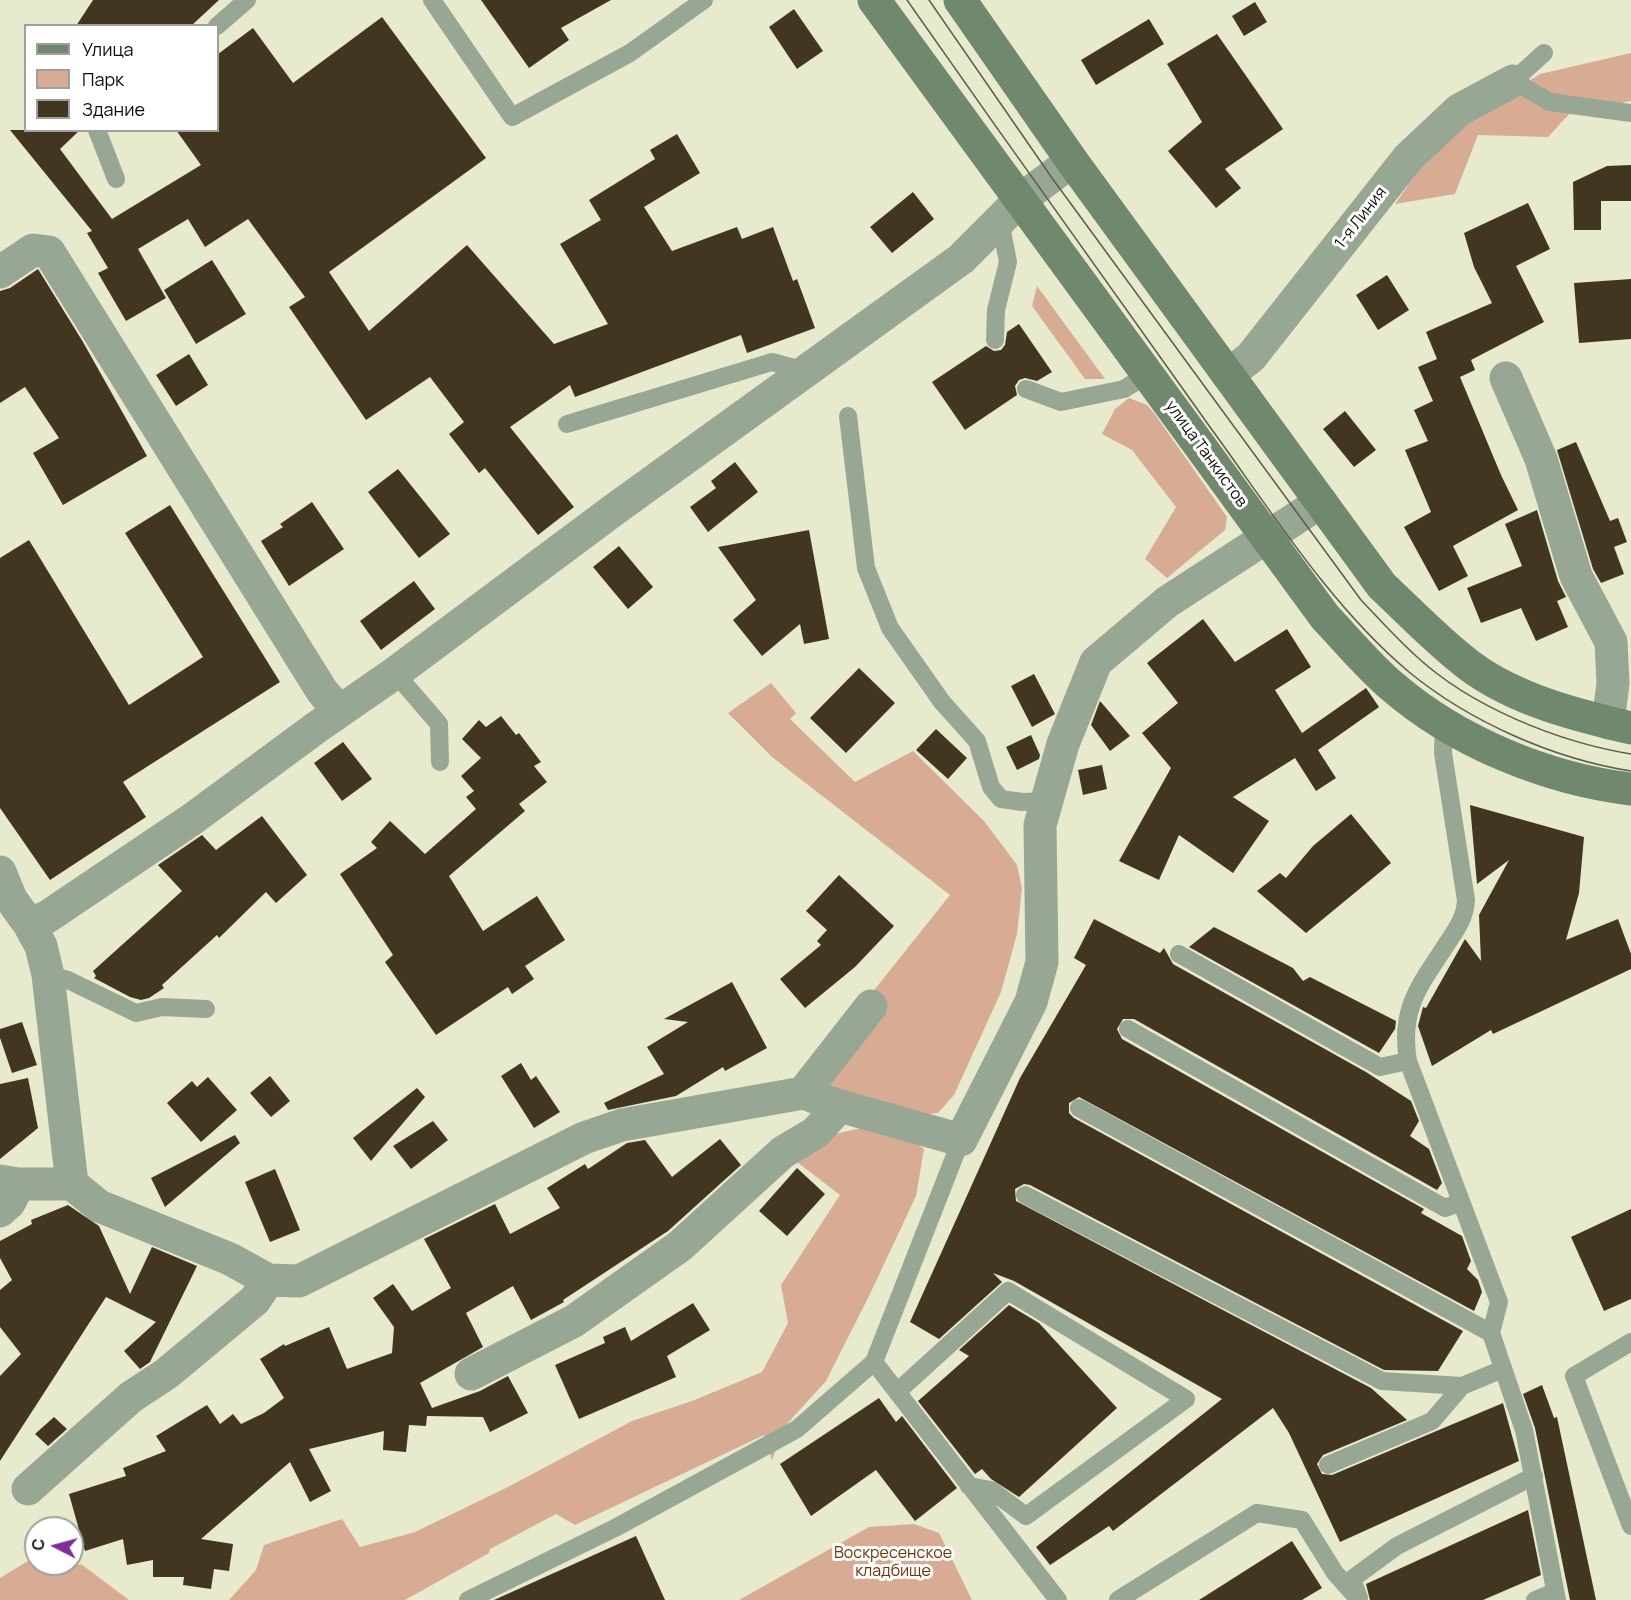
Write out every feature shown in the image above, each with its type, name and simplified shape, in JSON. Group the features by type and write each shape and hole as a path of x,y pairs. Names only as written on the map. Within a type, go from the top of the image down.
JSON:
{"main road":[{"name":"улица Танкистов","path":"874,0 1010,210 1148,374 1325,617 1392,686 1444,724 1543,769 1598,785 1631,789"},
{"path":"960,0 1072,161 1382,586 1440,642 1472,667 1520,693 1567,712 1620,725"}],"street":[{"name":"1-я Линия","path":"1228,375 1251,357 1408,158 1459,110 1513,81"},
{"path":"29,924 47,917 182,826 961,259 1010,210 1072,161"},
{"path":"0,272 33,250 49,252 322,691 339,711"},
{"path":"1506,378 1541,459 1576,576 1611,642 1612,683 1620,725"},
{"path":"0,1211 9,1203 9,1182 72,1184 99,1206 230,1259 268,1280 299,1281 584,1138 622,1125 803,1093 840,1106 961,1140 1031,1002 1042,962 1040,825 1063,744 1096,662 1167,602 1322,502"},
{"path":"0,872 11,899 41,946 48,975 72,1184"},
{"path":"803,1093 871,1006"},
{"path":"471,1374 574,1321 680,1246 783,1152 815,1133 840,1106"},
{"path":"28,1489 131,1397 166,1374 255,1300 268,1280"}],"lane":[{"path":"219,24 247,0"},
{"path":"432,0 512,117 630,53 704,0"},
{"path":"1544,54 1513,81 1550,102 1631,113"},
{"path":"98,132 116,179"},
{"path":"995,340 996,310 1008,262 1010,210"},
{"path":"567,424 772,362 805,371"},
{"path":"1026,389 1061,402 1124,389 1148,374"},
{"path":"848,416 867,568 890,628 942,702 977,741 991,787 1001,799 1023,802 1047,801"},
{"path":"395,673 439,724 440,762"},
{"path":"1444,724 1443,753 1466,900 1465,916 1417,990 1407,1015 1404,1037 1408,1061 1499,1302 1491,1333 1524,1430 1556,1596 1535,1600"},
{"path":"1179,954 1380,1067 1408,1061"},
{"path":"48,975 68,980 136,1013 162,1006 207,1009"},
{"path":"1128,1029 1445,1208 1461,1202"},
{"path":"1079,1108 1491,1333"},
{"path":"468,1600 615,1528 797,1429 874,1362 961,1140"},
{"path":"1025,1195 1382,1381 1462,1386 1503,1369"},
{"path":"897,1392 1008,1291 1186,1399 1026,1516 991,1490 969,1486"},
{"path":"1631,1342 1574,1376 1631,1526"},
{"path":"874,1362 1058,1600"},
{"path":"1328,1465 1432,1421 1462,1386"},
{"path":"1359,1600 1352,1579 1397,1546 1534,1476"},
{"path":"1118,1600 1257,1513 1302,1520 1335,1573 1359,1600"}],"green space":[{"path":"1631,53 1631,101 1570,113 1548,137 1478,135 1455,194 1395,204 1425,161 1468,120 1540,74"},
{"path":"1037,286 1105,379 1085,379 1032,306"},
{"path":"1129,398 1147,405 1154,413 1227,517 1225,530 1167,578 1145,559 1176,507 1132,450 1102,434 1115,409"},
{"path":"771,683 796,713 790,719 855,782 913,751 984,821 1017,865 1022,888 1017,934 1001,992 954,1095 938,1113 919,1115 800,1083 950,895 772,757 728,713"},
{"path":"874,1125 902,1133 924,1149 916,1196 826,1381 786,1425 772,1460 764,1435 575,1525 556,1514 490,1549 489,1553 405,1600 229,1600 256,1570 264,1545 342,1519 360,1547 415,1532 508,1487 632,1421 692,1401 762,1372 788,1323 781,1285 840,1195 793,1159 835,1134"},
{"name":"Воскресенское кладбище","path":"914,1524 939,1533 972,1600 739,1600 869,1527"},
{"path":"24,1563 24,1576 84,1576 84,1566 129,1600 0,1600 0,1578"}],"building":[{"path":"93,0 219,0 193,24 77,24"},
{"path":"481,0 611,0 561,28 569,40 529,68"},
{"path":"1255,2 1267,22 1244,36 1232,16"},
{"path":"794,9 823,51 797,69 769,27"},
{"path":"382,17 486,158 329,272 369,331 467,245 554,344 608,324 560,244 601,220 589,200 655,159 650,150 677,134 700,173 644,207 672,251 737,227 742,239 773,227 793,281 797,279 815,328 747,353 741,335 575,397 570,385 510,427 574,507 538,535 485,468 479,473 449,434 464,422 430,377 366,420 289,307 305,297 248,219 205,247 188,219 138,249 166,298 126,321 98,273 108,268 87,233 92,231 10,130 78,132 60,149 112,219 201,165 177,132 219,132 219,53 253,28 293,83"},
{"path":"1149,19 1164,44 1096,85 1081,60"},
{"path":"1217,34 1283,129 1225,169 1241,188 1216,208 1168,151 1202,122 1167,64"},
{"path":"1631,165 1631,201 1601,201 1601,230 1574,230 1573,182 1607,166"},
{"path":"913,192 934,219 892,253 870,227"},
{"path":"1528,203 1550,249 1516,266 1544,322 1471,360 1475,370 1460,377 1518,510 1453,546 1468,576 1439,591 1404,527 1431,512 1405,450 1428,441 1414,410 1433,401 1418,367 1437,359 1426,332 1492,303 1474,267 1464,233"},
{"path":"212,260 246,314 196,344 164,290"},
{"path":"38,269 83,342 147,456 63,505 33,453 59,438 25,387 0,403 0,291 10,288"},
{"path":"1387,275 1409,310 1378,330 1356,295"},
{"path":"1631,279 1631,339 1579,343 1574,283"},
{"path":"1019,324 1052,372 1037,381 1025,378 1019,380 1015,386 1017,395 965,430 932,382 986,346 994,351 1001,350 1005,345 1007,332"},
{"path":"189,354 208,385 176,406 156,375"},
{"path":"1345,411 1376,450 1354,467 1323,429"},
{"path":"1576,442 1610,521 1618,518 1627,542 1614,547 1624,574 1601,583 1593,569 1557,450"},
{"path":"735,462 758,492 708,532 690,507 716,488 711,481"},
{"path":"398,469 450,534 419,558 368,492"},
{"path":"312,502 344,549 289,586 261,541 283,527 280,524"},
{"path":"170,505 280,682 123,782 146,817 50,880 0,808 0,558 29,540 129,705 203,657 125,533"},
{"path":"1537,510 1558,581 1566,597 1557,601 1568,627 1536,641 1521,608 1481,623 1467,588 1522,566 1505,524"},
{"path":"809,530 829,639 804,644 800,624 762,656 733,620 756,600 718,547"},
{"path":"619,546 653,587 628,609 593,567"},
{"path":"414,581 435,609 381,650 360,621"},
{"path":"1203,619 1235,662 1287,629 1311,667 1275,690 1302,733 1366,688 1379,707 1318,750 1336,778 1316,791 1295,758 1233,797 1269,821 1233,873 1179,835 1159,880 1119,861 1171,768 1142,733 1178,703 1147,663"},
{"path":"859,668 895,703 846,753 810,718"},
{"path":"1034,674 1055,714 1032,727 1011,686"},
{"path":"1100,701 1130,736 1110,751 1091,725"},
{"path":"501,716 516,735 519,733 541,762 534,766 547,782 519,804 525,811 449,876 483,931 537,896 565,940 525,966 534,979 512,994 508,987 436,1035 385,962 393,955 340,874 377,848 371,842 390,821 425,854 476,809 466,797 474,791 461,776 481,758 462,739 479,720 486,727"},
{"path":"936,729 967,758 948,779 916,750"},
{"path":"1031,735 1040,755 1039,759 1017,770 1006,747"},
{"path":"343,742 372,779 342,801 314,763"},
{"path":"1102,765 1107,789 1083,795 1078,770"},
{"path":"1470,805 1584,837 1579,893 1566,940 1618,919 1631,954 1631,969 1493,1034 1491,1030 1432,1066 1418,1026 1423,1007 1426,1008 1465,939 1481,961 1479,915 1509,860 1477,884"},
{"path":"1351,814 1391,863 1306,933 1257,891 1280,873 1286,878 1313,846"},
{"path":"262,816 307,875 276,903 266,892 219,938 217,935 162,985 164,988 149,998 141,1000 130,997 94,978 96,976 93,971 182,891 158,865 202,835 216,850"},
{"path":"839,875 894,926 855,967 805,1008 780,979 821,945 817,941 827,930 806,911"},
{"path":"1094,919 1160,953 1164,948 1173,964 1366,1072 1411,1101 1419,1121 1410,1136 1429,1149 1442,1183 1437,1190 1134,1019 1123,1019 1117,1029 1122,1039 1424,1209 1421,1213 1462,1236 1471,1261 1467,1269 1478,1280 1482,1292 1474,1311 1079,1097 1069,1103 1069,1113 1074,1118 1463,1331 1438,1371 1384,1370 1030,1185 1024,1184 1015,1189 1016,1201 1371,1388 1407,1420 1323,1455 1317,1464 1322,1474 1332,1475 1503,1403 1519,1461 1340,1542 1289,1433 1273,1408 1113,1531 1109,1526 1050,1565 1036,1547 1222,1399 1014,1281 993,1273 1002,1282 939,1339 910,1322 1020,1078 1086,965 1074,958"},
{"path":"1214,927 1293,968 1303,981 1310,977 1396,1021 1395,1029 1379,1053 1189,947"},
{"path":"732,982 767,1048 725,1071 723,1067 676,1096 608,1110 604,1103 664,1074 647,1047 688,1022 664,1019"},
{"path":"22,1022 37,1065 12,1073 0,1038 0,1029"},
{"path":"521,1063 531,1080 536,1076 560,1112 534,1128 501,1076"},
{"path":"270,1076 290,1101 271,1117 250,1093"},
{"path":"208,1077 237,1110 201,1142 167,1103 192,1081 197,1087"},
{"path":"28,1078 38,1128 0,1159 0,1084"},
{"path":"417,1088 425,1097 371,1161 353,1138"},
{"path":"433,1121 448,1140 411,1169 393,1146"},
{"path":"235,1135 240,1143 165,1207 151,1178"},
{"path":"720,1139 741,1165 668,1231 563,1300 564,1302 531,1320 513,1286 466,1313 483,1347 420,1383 432,1408 480,1391 508,1376 528,1413 490,1432 483,1417 427,1416 426,1426 409,1425 406,1452 383,1450 384,1431 309,1449 331,1491 310,1502 290,1462 201,1539 233,1544 229,1571 214,1569 211,1589 183,1585 184,1577 153,1577 153,1560 127,1565 123,1539 85,1551 84,1516 75,1516 69,1494 126,1476 123,1468 166,1451 156,1436 207,1405 220,1424 233,1414 241,1424 264,1413 284,1398 260,1359 284,1344 285,1346 329,1327 347,1369 392,1353 394,1327 373,1298 393,1284 412,1311 451,1288 424,1239 495,1204 510,1234 560,1208 547,1188 585,1164 588,1169 627,1143 645,1140 672,1177"},
{"path":"797,1168 825,1194 787,1236 759,1211"},
{"path":"275,1169 300,1230 270,1242 245,1182"},
{"path":"68,1205 99,1226 130,1294 152,1247 197,1266 150,1362 140,1369 124,1351 156,1322 106,1297 0,1461 0,1376 21,1354 0,1327 0,1290 12,1280 0,1258 0,1241 32,1224 31,1220"},
{"path":"1631,1209 1631,1299 1604,1311 1571,1237"},
{"path":"693,1303 710,1330 667,1356 676,1377 579,1419 555,1365 605,1343 603,1337 625,1327 631,1341"},
{"path":"1009,1305 1039,1323 1117,1408 1019,1497 991,1479 982,1469 975,1474 918,1401 969,1356 959,1350"},
{"path":"1542,1385 1554,1418 1557,1417 1596,1600 1570,1600 1535,1428 1523,1394"},
{"path":"879,1398 896,1422 902,1416 957,1488 915,1521 876,1470 811,1516 780,1464"},
{"path":"54,1417 67,1429 48,1446 35,1434"},
{"path":"1528,1510 1541,1575 1483,1600 1370,1600 1366,1584"},
{"path":"636,1536 665,1600 494,1600"},
{"path":"1292,1541 1322,1588 1302,1600 1199,1600"}],"tram line":[{"path":"907,0 1302,556 1380,646 1433,690 1459,707 1514,736 1572,758 1631,771"},
{"path":"929,0 1052,178 1361,600 1416,656 1438,674 1489,706 1517,720 1574,741 1631,754"}]}
